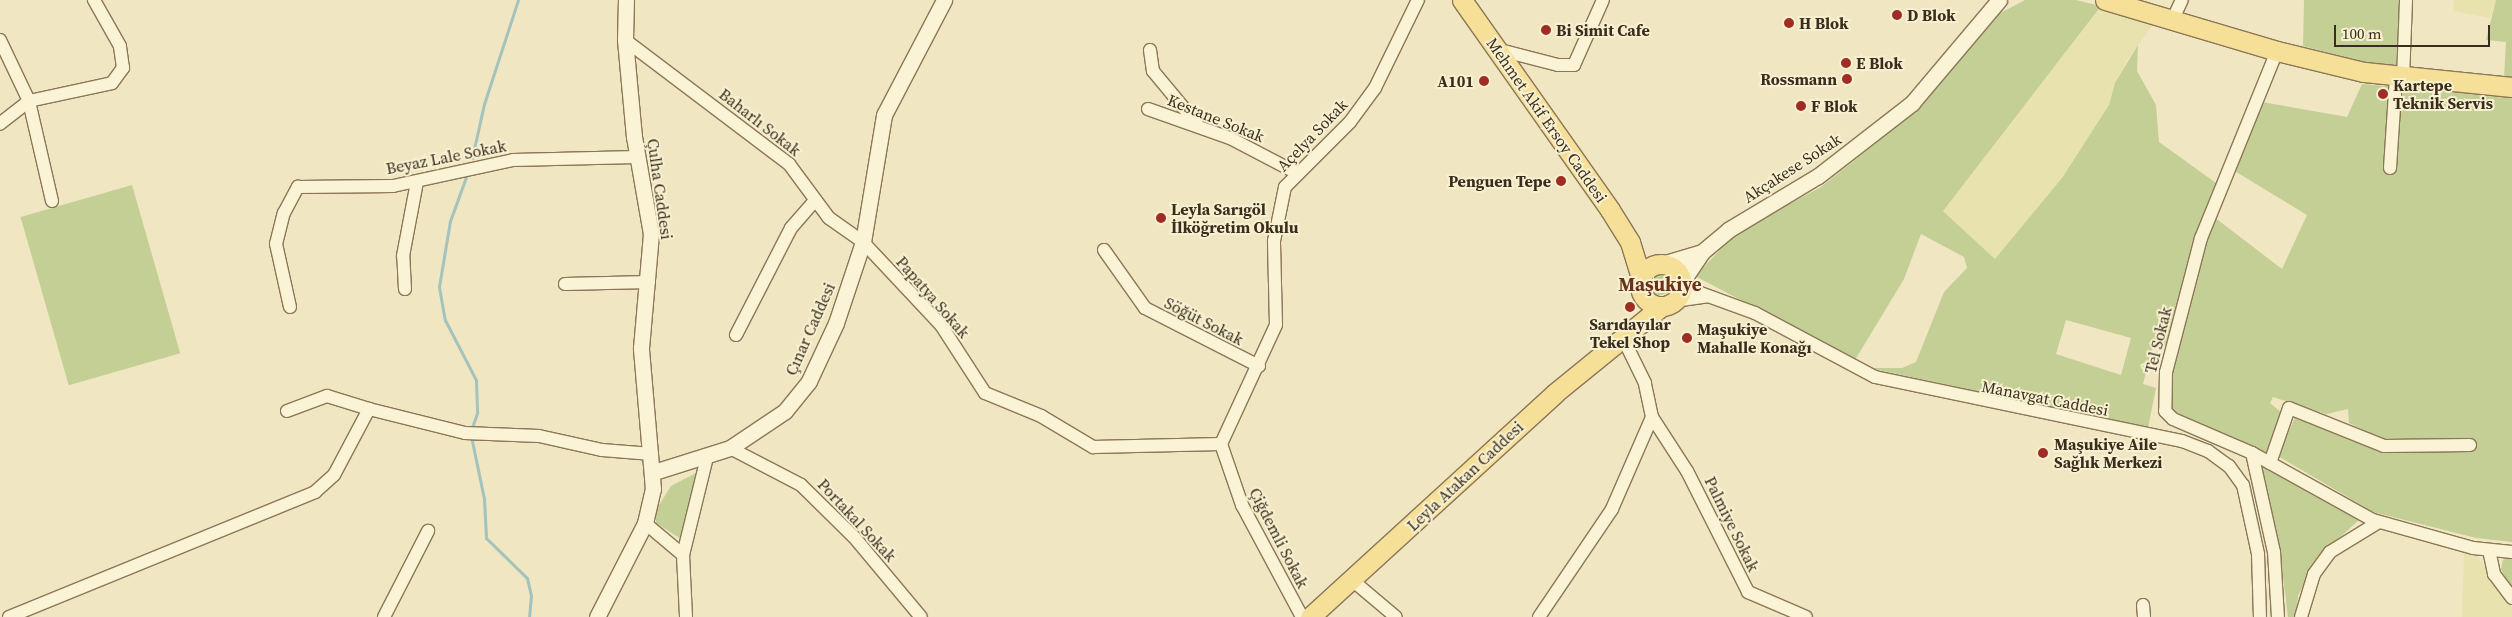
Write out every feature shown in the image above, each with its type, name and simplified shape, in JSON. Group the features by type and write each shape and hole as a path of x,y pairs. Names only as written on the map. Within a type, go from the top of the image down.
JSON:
{"main road":[{"name":"Mehmet Akif Ersoy Caddesi","path":"1462,0 1630,242"},
{"path":"2105,0 2277,51 2400,78 2512,87"},
{"path":"1630,242 1659,264 1675,270 1675,294"},
{"path":"1630,242 1642,288"},
{"path":"1622,336 1642,288 1659,264"},
{"path":"1642,288 1675,294"},
{"path":"1622,336 1675,294"},
{"name":"Leyla Atakan Caddesi","path":"1310,617 1622,336"}],"street":[{"path":"0,124 29,101 112,82 124,68 120,46 94,0"},
{"name":"Çulha Caddesi","path":"626,0 625,40 637,158 651,234 649,282 641,348 654,472"},
{"name":"Çınar Caddesi","path":"654,472 707,457 730,448 772,422 805,386 836,323 863,242 884,115 944,0"},
{"name":"Açelya Sokak","path":"1221,444 1259,366 1276,325 1276,215 1285,187 1297,172 1350,122 1375,88 1418,0"},
{"path":"1496,49 1558,65 1574,65 1603,0"},
{"name":"Akçakese Sokak","path":"1702,252 1743,220 1818,176 1900,113 1998,0"},
{"path":"2172,21 2182,0"},
{"path":"2390,168 2406,0"},
{"path":"0,40 29,101 52,201"},
{"name":"Baharlı Sokak","path":"625,40 780,155 836,224 863,242"},
{"path":"1150,50 1153,71 1197,124"},
{"name":"Tel Sokak","path":"2277,51 2208,216 2163,390 2165,411 2173,420 2252,453 2379,522"},
{"name":"Kestane Sokak","path":"1148,109 1197,124 1297,172"},
{"name":"Beyaz Lale Sokak","path":"290,307 276,244 294,190 417,182 513,160 637,158"},
{"path":"405,289 403,256 417,182"},
{"path":"736,334 791,228 815,200"},
{"name":"Papatya Sokak","path":"863,242 941,325 985,393 1041,416 1093,448 1221,444"},
{"name":"Söğüt Sokak","path":"1104,250 1146,308 1259,366"},
{"path":"1659,264 1702,252"},
{"path":"1675,294 1702,252"},
{"path":"565,284 649,282"},
{"name":"Manavgat Caddesi","path":"1675,294 1712,295 1875,377 2182,441 2208,451 2229,466 2242,485 2258,554 2260,617"},
{"path":"1539,617 1609,516 1652,417 1645,383 1622,336"},
{"path":"287,411 327,396 368,409 470,434 540,436 602,450 652,454"},
{"path":"2270,463 2289,408 2384,446 2470,444"},
{"path":"9,617 315,492 334,475 368,409"},
{"name":"Palmiye Sokak","path":"1652,417 1688,471 1748,592 1806,617"},
{"name":"Çiğdemli Sokak","path":"1221,444 1242,505 1302,617"},
{"name":"Portakal Sokak","path":"730,448 779,470 806,489 921,617"},
{"path":"2252,453 2274,552 2278,617"},
{"path":"686,617 683,555 707,457"},
{"path":"597,617 645,522 654,472"},
{"path":"645,522 683,555"},
{"path":"2301,617 2314,574 2330,552 2379,522 2489,550 2512,552"},
{"path":"384,617 428,531"},
{"path":"2489,550 2494,574 2512,598"},
{"path":"1352,580 1396,617"}],"shaded area":[{"path":"2453,0 2496,0 2490,18 2454,11"},
{"path":"2101,6 2154,23 2127,60 2109,105 2062,178 1995,259 1943,210"},
{"path":"2464,553 2477,556 2512,607 2512,617 2462,617"}],"green space":[{"path":"2025,0 2076,0 2101,6 1943,211 1995,259 2062,178 2109,105 2115,83 2138,45 2137,71 2156,105 2159,142 2216,183 2166,348 2153,345 2143,384 2156,388 2148,428 1869,368 1902,368 1916,362 1944,292 1967,268 1964,257 1921,234 1904,279 1855,360 1695,276 1737,232 1821,187 1896,127 1921,105 1991,18","holes":["2066,320 2131,338 2121,375 2056,354"]},
{"path":"2304,0 2400,0 2396,70 2303,46"},
{"path":"2496,0 2512,0 2512,79 2504,78 2506,42 2486,40"},
{"path":"2362,84 2512,96 2512,542 2476,538 2373,512 2278,456 2295,417 2398,452 2474,447 2388,442 2349,423 2348,409 2326,414 2273,397 2270,403 2282,413 2269,452 2262,452 2184,418 2169,406 2168,387 2183,324 2214,217 2282,269 2307,215 2233,170 2262,102 2347,117"},
{"path":"132,185 180,353 69,385 20,217"},
{"path":"1660,273 1670,280 1671,284 1664,294 1660,295 1650,288 1649,284 1656,274"},
{"path":"2259,465 2359,520 2315,560 2298,596 2296,617 2288,617 2280,552"},
{"path":"696,473 681,539 656,523 656,510 671,486"},
{"path":"2512,557 2512,590 2501,569 2503,560"}],"waterway":[{"path":"472,158 484,104 518,0"},
{"path":"466,177 450,221 439,287 445,320 476,380 477,413 471,430"},
{"path":"471,436 484,499 486,538 527,578 531,595 529,617"}],"place":[{"name":"D Blok","path":"1897,15"},
{"name":"H Blok","path":"1789,23"},
{"name":"Bi Simit Cafe","path":"1546,30"},
{"name":"E Blok","path":"1846,63"},
{"name":"Rossmann","path":"1847,79"},
{"name":"A101","path":"1484,81"},
{"name":"Kartepe Teknik Servis","path":"2383,94"},
{"name":"F Blok","path":"1801,106"},
{"name":"Penguen Tepe","path":"1561,181"},
{"name":"Leyla Sarıgöl İlköğretim Okulu","path":"1161,218"},
{"name":"Sarıdayılar Tekel Shop","path":"1630,307"},
{"name":"Maşukiye Mahalle Konağı","path":"1687,338"},
{"name":"Maşukiye Aile Sağlık Merkezi","path":"2043,453"}],"district":[{"name":"Maşukiye","path":"1660,285"}]}
